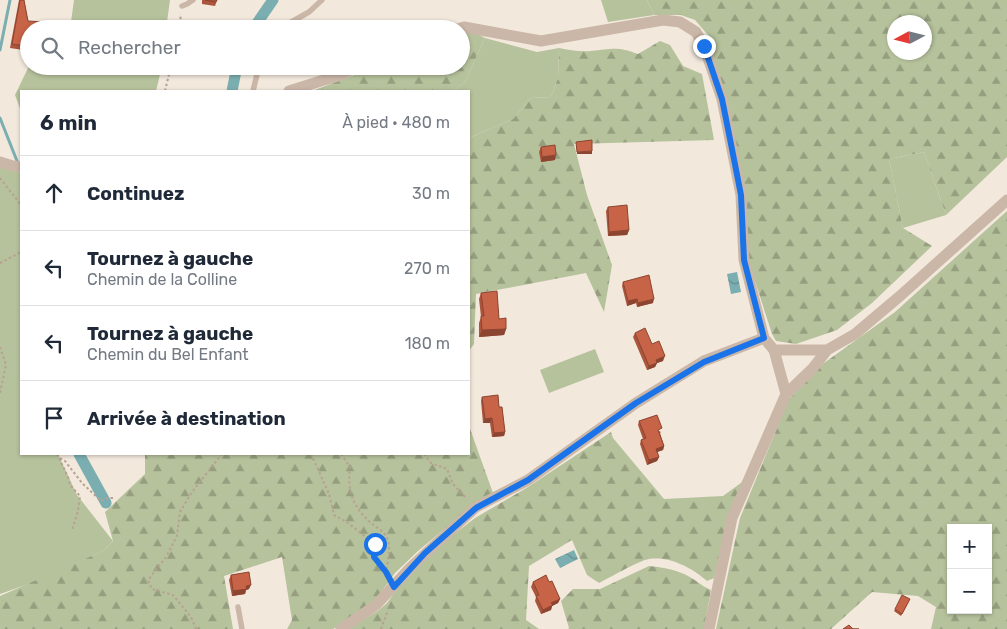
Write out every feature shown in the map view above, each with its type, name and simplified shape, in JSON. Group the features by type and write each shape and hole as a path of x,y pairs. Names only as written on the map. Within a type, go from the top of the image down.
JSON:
{"street":[{"path":"470,28 541,41 664,20 680,22 696,32 704,46 722,99 741,195 744,260 764,338 774,350 786,394"},
{"path":"292,90 340,75"},
{"path":"0,162 20,167"},
{"path":"709,629 732,518 786,394 814,368 827,350 855,334 1007,200"},
{"path":"341,629 376,605 425,553 476,508 528,480 636,403 704,362 764,338"},
{"path":"774,350 827,350"}],"lane":[{"path":"182,6 193,0"},
{"path":"295,20 309,12 322,0"},
{"path":"253,90 257,75"},
{"path":"238,607 242,629"}],"path":[{"path":"165,90 169,75"},
{"path":"0,178 20,204"},
{"path":"0,263 20,253"},
{"path":"0,347 6,365 0,393"},
{"path":"57,455 65,461 82,483 101,501 106,498 114,498"},
{"path":"57,455 70,485 80,496 72,530"},
{"path":"196,629 191,617 174,595 152,589 148,580 166,557 173,543 180,512 192,492 221,455"},
{"path":"311,455 329,494 334,516 348,523 375,544 374,557 386,572 394,587"},
{"path":"342,455 350,467 348,480 359,512 387,537 390,555 386,572"},
{"path":"425,455 431,463 447,469 453,484 476,508"}],"green space":[{"path":"74,0 170,0 167,20 71,20"},
{"path":"601,0 647,0 654,15 608,22"},
{"path":"647,0 1007,0 1007,157 946,215 924,152 889,159 903,228 932,246 872,303 837,330 796,344 776,341 772,334 745,250 718,74 708,35 695,20 681,15 654,15"},
{"path":"470,33 485,38 470,71"},
{"path":"485,38 537,52 559,48 558,78 551,97 531,98 513,119 470,138 470,90 454,90 465,82 470,75 470,71"},
{"path":"660,41 670,45 683,66 702,74 714,140 574,144 587,195 612,265 604,312 586,273 476,294 474,344 470,350 470,138 513,119 531,98 551,97 558,78 559,48 583,51 619,49 638,54"},
{"path":"25,75 160,75 156,90 20,90 20,108 15,95"},
{"path":"354,75 468,75 465,82 454,90 315,90"},
{"path":"924,152 946,215 903,228 889,159"},
{"path":"0,166 20,173 20,455 58,455 77,495 113,541 103,551 37,581 0,594"},
{"path":"1007,211 1007,629 931,629 936,607 918,596 872,592 831,629 716,629 740,518 789,399 824,363 895,312"},
{"path":"595,349 604,372 549,393 540,370"},
{"path":"470,429 493,493 459,517 418,551 395,573 374,602 333,629 287,629 292,620 282,557 224,576 233,629 0,629 0,596 103,551 113,541 105,512 145,474 145,455 470,455"},
{"path":"611,432 613,438 664,499 723,496 745,480 729,518 714,578 707,581 695,572 673,561 649,559 639,562 599,583 587,575 572,540 529,566 526,620 539,629 349,629 387,603 402,582 444,542 475,518 528,487"},
{"path":"649,566 680,572 711,590 704,629 568,629 561,601 573,589 600,589"}],"water":[{"path":"737,272 741,292 731,294 727,274"},
{"path":"574,550 578,559 560,568 555,559"}],"building":[{"path":"20,0 24,0 28,20 20,20 20,45 12,44"},
{"path":"592,140 592,151 577,152 576,142"},
{"path":"555,145 556,155 542,157 541,147"},
{"path":"627,205 629,230 609,232 608,207"},
{"path":"649,275 654,299 638,303 637,299 628,301 623,282"},
{"path":"497,291 499,319 506,318 506,329 482,330 481,316 484,316 481,293"},
{"path":"645,328 652,344 659,341 665,356 656,360 657,363 649,366 635,333"},
{"path":"498,395 499,407 502,407 505,432 494,433 492,418 485,419 482,397"},
{"path":"657,415 662,428 658,430 664,446 656,449 659,457 649,460 641,440 646,438 639,421"},
{"path":"249,572 251,585 246,586 247,589 233,591 231,575"},
{"path":"546,575 549,582 552,581 560,599 551,603 553,605 543,610 536,596 539,595 533,582"},
{"path":"902,595 910,599 902,614 895,609"},
{"path":"849,625 853,629 843,629"}],"waterway":[{"path":"0,50 10,0"},
{"path":"259,20 273,0"},
{"path":"232,90 235,75"},
{"path":"0,118 17,161"},
{"path":"80,455 106,503"}],"route":[{"path":"375,544 374,557 386,572 394,587 425,553 476,508 528,480 636,403 704,362 764,338 744,260 741,195 722,99 704,46"}]}
